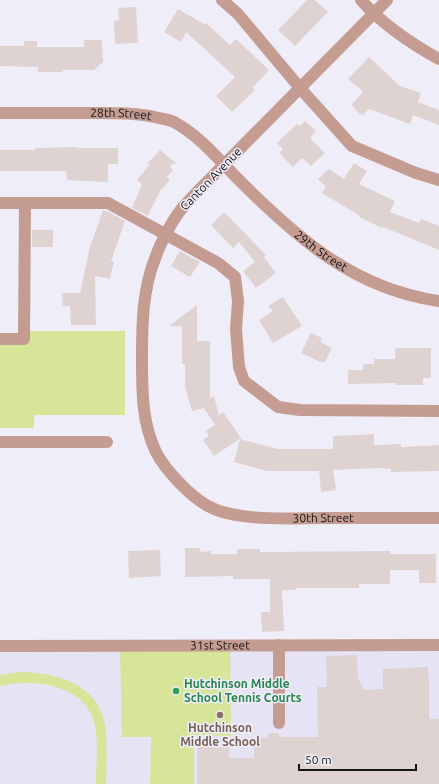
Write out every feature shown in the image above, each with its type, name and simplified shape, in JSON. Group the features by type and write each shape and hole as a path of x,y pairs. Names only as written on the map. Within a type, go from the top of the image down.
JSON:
{"street":[{"path":"222,0 238,14 300,88 352,146 416,173 439,180"},
{"path":"361,0 373,14 411,43 439,59"},
{"name":"Canton Avenue","path":"209,506 196,498 169,470 156,453 147,427 142,395 143,306 147,283 156,256 179,212 387,0"},
{"name":"28th Street","path":"0,113 144,114 173,122 211,150 224,165"},
{"name":"29th Street","path":"224,165 270,211 301,238 336,263 367,280 401,292 439,301"},
{"path":"0,203 108,203 218,263 235,277 238,301 236,329 239,367 244,381 278,407 300,410 439,411"},
{"path":"0,339 24,339 25,203"},
{"path":"0,442 107,442"},
{"name":"30th Street","path":"209,506 229,513 247,516 285,518 439,518"},
{"path":"279,645 279,723"},
{"name":"31st Street","path":"0,646 439,645"}],"shaded area":[{"name":"Hutchinson Middle School","path":"439,645 439,784 0,784 0,646"}],"green space":[{"path":"28,331 125,331 125,415 34,415 34,428 0,428 0,344 28,343"},
{"name":"Hutchinson Middle School Tennis Courts","path":"230,645 231,736 194,735 194,784 150,784 151,737 122,737 120,646"},
{"path":"19,672 60,678 85,690 94,699 101,711 106,732 106,784 96,784 96,729 88,709 80,699 69,692 56,687 27,683 0,686 0,675"}],"building":[{"path":"307,0 315,0 328,12 295,46 278,30"},
{"path":"136,7 138,43 115,44 114,21 119,20 118,8"},
{"path":"178,9 204,24 206,23 230,45 236,39 269,70 253,87 255,90 232,112 216,96 235,77 186,32 181,42 164,32"},
{"path":"84,40 102,40 103,62 94,70 38,72 38,67 0,66 0,46 24,46 24,41 37,41 37,47 84,47"},
{"path":"369,57 400,86 421,93 418,102 439,110 439,125 413,115 410,124 369,109 362,116 351,105 363,92 348,79"},
{"path":"305,121 316,131 310,138 325,153 311,166 302,158 293,167 279,153 283,149 277,143 297,124 300,126"},
{"path":"35,148 118,148 118,164 108,164 108,182 67,180 66,171 0,171 0,150 35,150"},
{"path":"160,150 177,164 172,164 170,167 173,170 167,177 170,180 160,191 148,216 132,208 142,184 137,180 150,164 147,164"},
{"path":"354,163 367,171 359,184 395,201 390,212 419,223 421,219 439,226 439,250 383,227 382,228 359,217 360,216 322,193 326,187 318,179 329,169 344,179"},
{"path":"103,210 125,221 111,261 114,261 110,279 95,276 96,325 71,325 70,306 63,306 62,293 80,293 90,247"},
{"path":"224,212 266,255 264,257 276,273 256,288 243,271 255,262 239,242 233,248 211,225"},
{"path":"32,230 53,230 53,247 32,247"},
{"path":"180,251 200,262 190,277 171,266"},
{"path":"283,297 302,326 273,343 259,320 273,311 268,306"},
{"path":"197,305 197,341 210,341 210,398 214,396 219,415 223,412 241,438 214,456 203,440 209,436 206,431 215,425 204,408 192,411 185,387 185,364 182,364 182,326 169,326"},
{"path":"311,333 322,338 320,342 332,348 325,362 320,362 301,353"},
{"path":"395,348 431,348 431,378 423,378 423,385 396,385 396,383 348,384 348,370 363,370 363,364 374,364 374,359 395,359"},
{"path":"374,434 374,445 401,444 401,447 439,445 439,471 391,472 391,469 379,468 333,470 336,490 321,492 319,471 267,471 234,462 240,439 278,449 333,449 333,436"},
{"path":"185,548 200,548 200,552 211,551 211,554 237,554 237,549 260,549 260,552 390,551 390,554 436,554 436,583 419,583 419,570 390,570 390,584 359,584 359,588 296,588 296,590 282,590 284,631 262,632 261,612 270,612 270,579 233,579 233,576 185,577"},
{"path":"160,550 161,576 129,578 128,551"},
{"path":"357,655 358,679 364,690 383,689 383,669 428,667 429,719 439,719 439,784 197,784 197,747 229,747 229,758 254,758 254,738 268,738 268,733 279,733 279,737 318,737 317,687 327,687 326,656"}],"place":[{"name":"Hutchinson Middle School Tennis Courts","path":"176,691"},
{"name":"Hutchinson Middle School","path":"220,715"}]}
